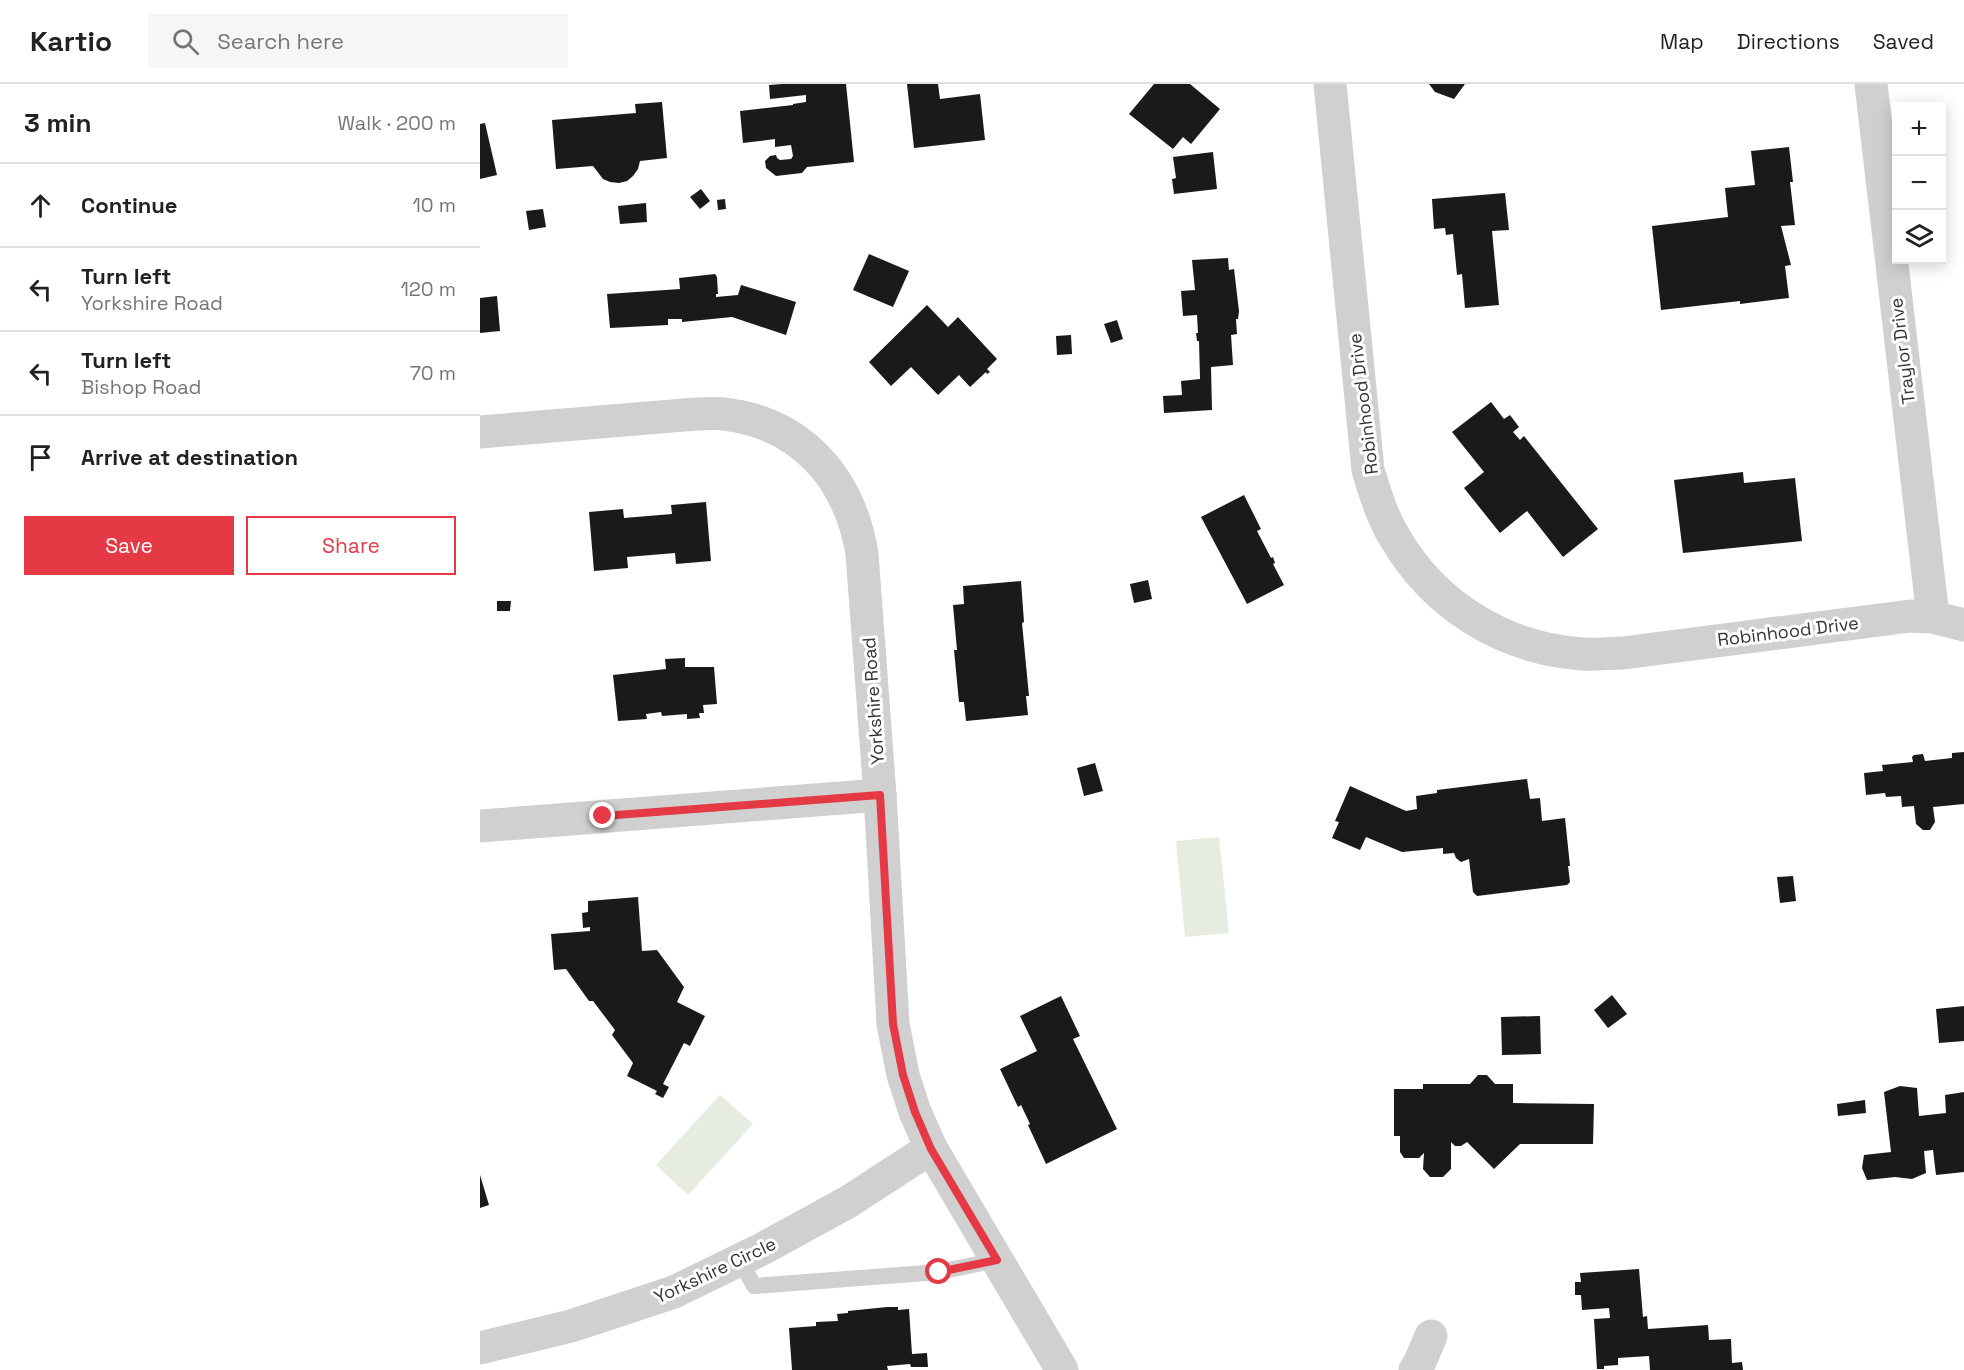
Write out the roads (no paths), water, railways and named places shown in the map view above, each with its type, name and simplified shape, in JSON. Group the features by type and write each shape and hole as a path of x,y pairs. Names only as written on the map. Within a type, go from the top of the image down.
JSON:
{"street":[{"name":"Robinhood Drive","path":"1330,84 1368,470 1380,508 1394,537 1412,564 1438,594 1470,618 1505,637 1543,649 1583,654 1623,653 1910,616 1933,617 1964,625"},
{"name":"Traylor Drive","path":"1870,84 1933,617"},
{"name":"Yorkshire Road","path":"480,432 696,414 723,414 754,420 784,433 810,452 832,475 848,503 862,554 880,795 893,1024 903,1075 915,1112 931,1149 1062,1370"},
{"path":"480,826 880,795"},
{"name":"Yorkshire Circle","path":"480,1348 583,1323 674,1292 740,1260 848,1202 931,1149"},
{"path":"1415,1370 1431,1336"}],"lane":[{"path":"740,1260 754,1286 939,1272 997,1260"}]}
